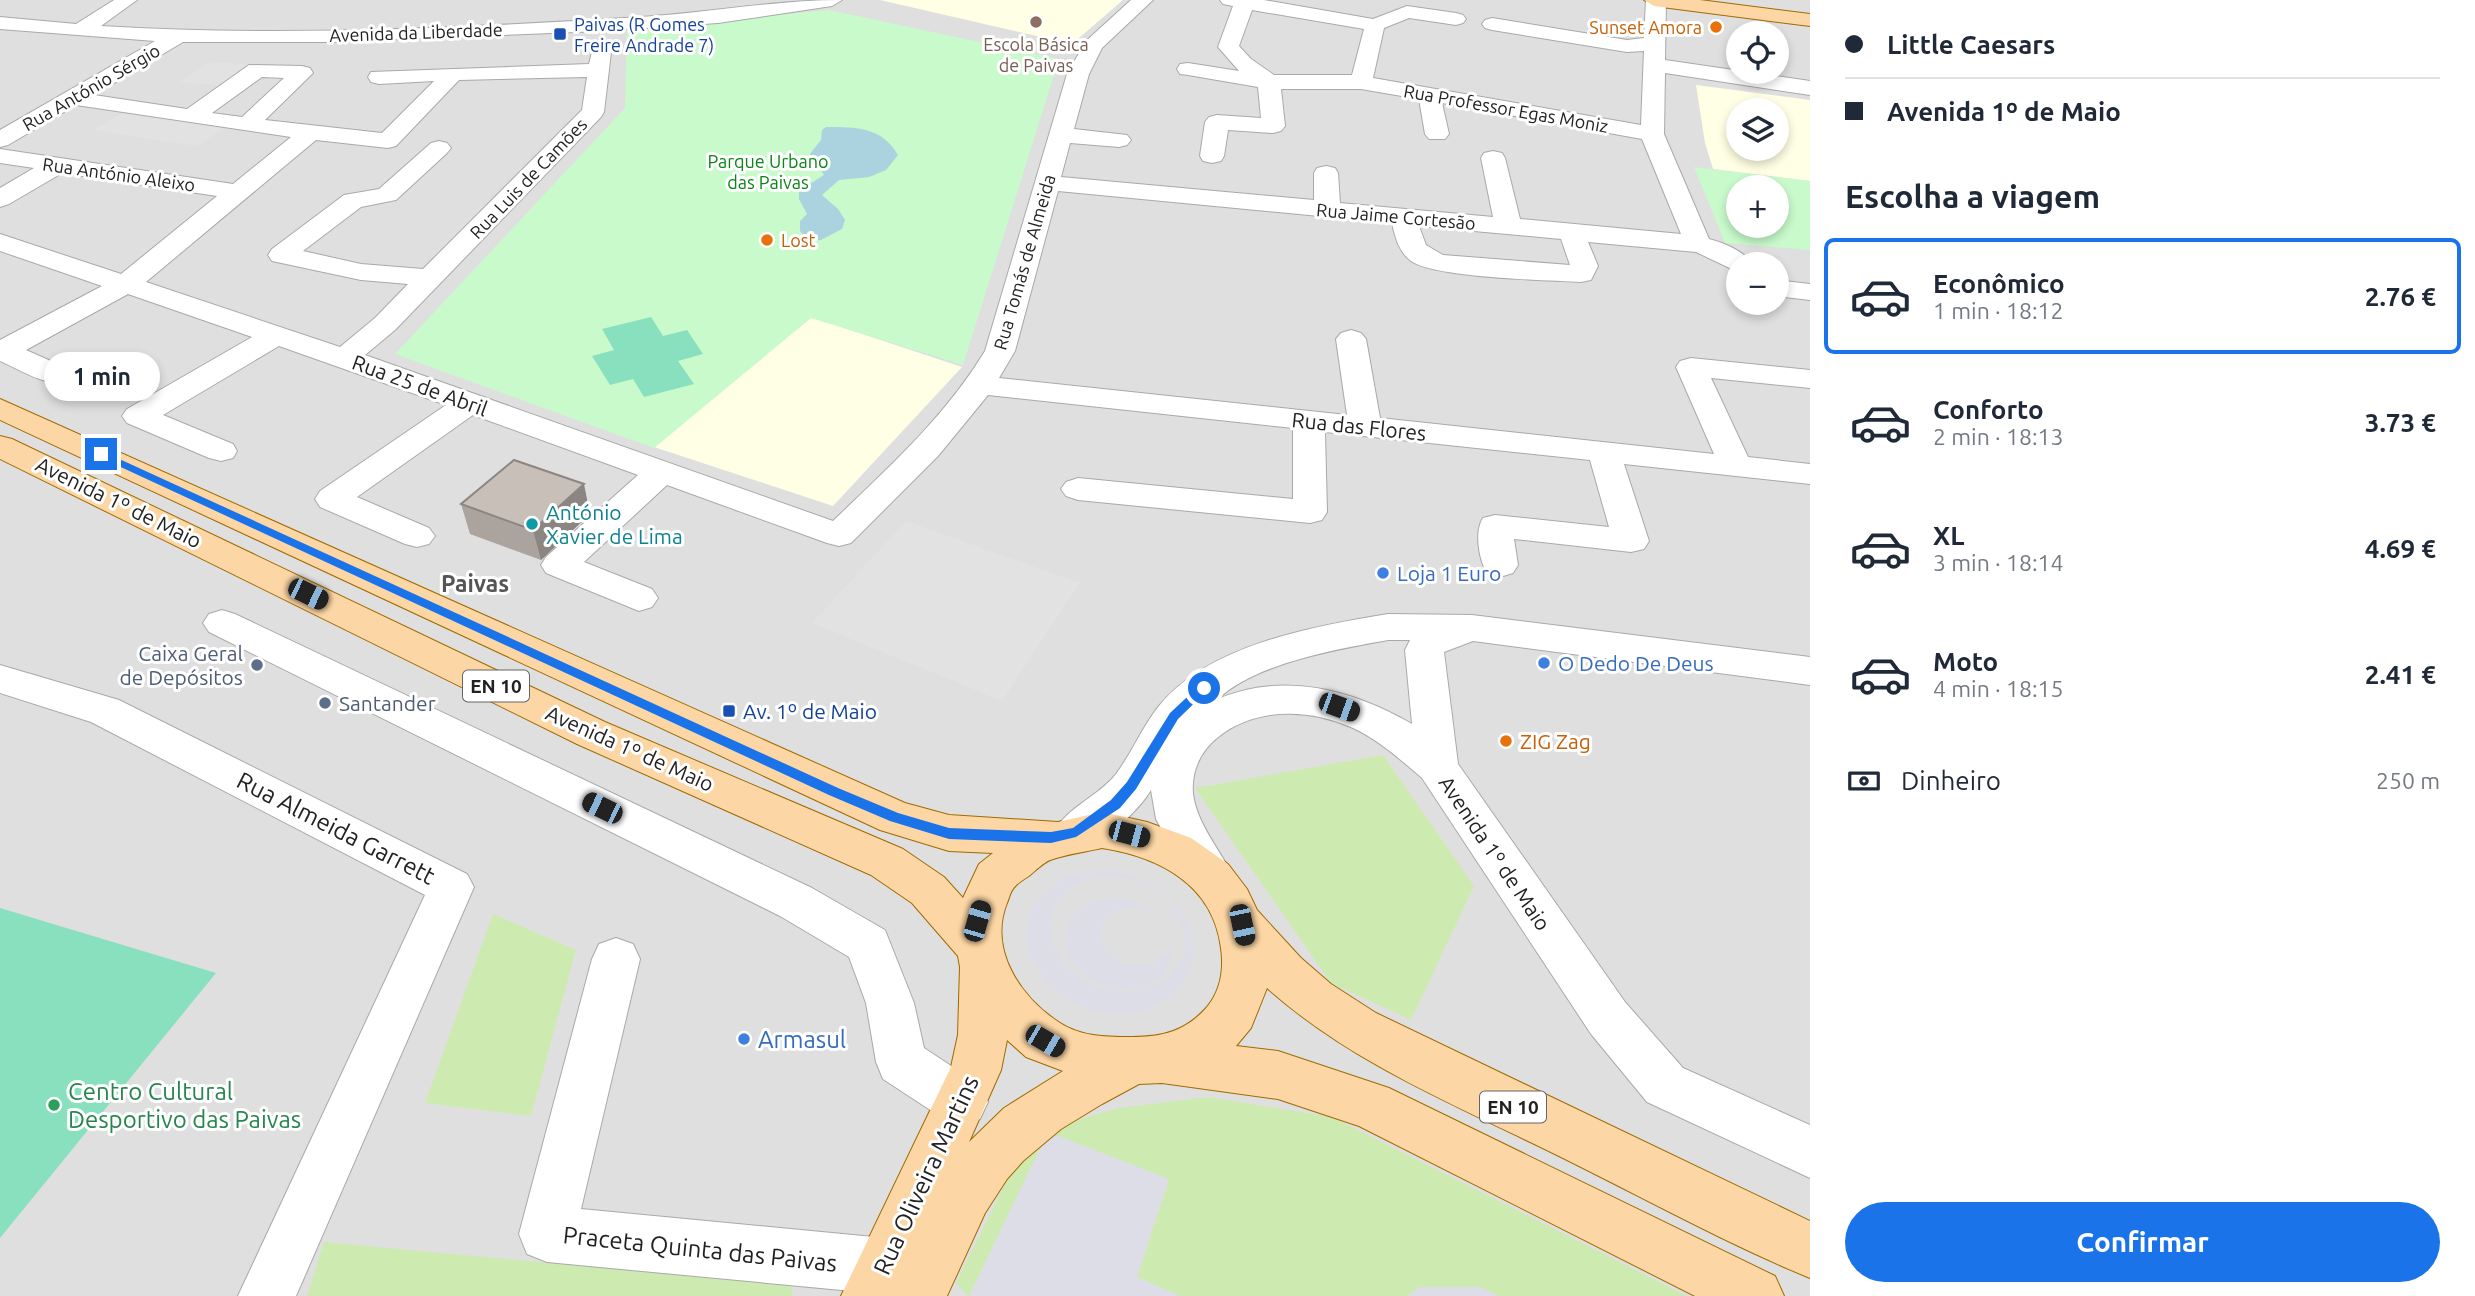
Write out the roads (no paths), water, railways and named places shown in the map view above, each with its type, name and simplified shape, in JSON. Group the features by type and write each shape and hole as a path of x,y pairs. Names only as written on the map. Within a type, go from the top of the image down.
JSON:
{"main road":[{"path":"1655,0 1810,20"},
{"name":"Avenida 1º de Maio","path":"0,408 895,818 949,833 1064,835"},
{"name":"Avenida 1º de Maio","path":"0,446 591,733 887,862 928,890 979,957"},
{"name":"EN 10","path":"1144,1062 1192,1048 1217,1031 1236,1008 1246,982 1248,953 1242,925 1229,899 1210,876 1186,857 1159,842 1102,830 1064,835 1029,848 1010,862 994,879 983,899 977,921 979,957 993,993 1032,1033 1058,1048 1091,1060 1144,1062 1278,1075 1371,1105 1755,1296"},
{"name":"EN 10","path":"1242,925 1284,973 1314,999 1358,1029 1810,1250"},
{"name":"Rua Oliveira Martins","path":"903,1289 962,1102 976,1070 983,1035 979,957"},
{"name":"Rua Oliveira Martins","path":"903,1289 998,1149 1041,1112 1078,1089 1144,1062"}],"street":[{"path":"80,31 127,0"},
{"name":"Avenida da Liberdade","path":"0,23 80,31 182,34 457,32 605,24 793,7 832,0"},
{"name":"Rua Tomás de Almeida","path":"839,535 956,419 982,385 1000,351 1078,74 1093,45 1143,0"},
{"path":"1655,0 1652,134 1698,244"},
{"path":"1212,156 1217,122 1273,126 1269,82 1243,64 1228,47 1237,1 1271,3 1375,25 1407,12 1456,19"},
{"name":"Rua Luis de Camões","path":"344,358 385,324 593,112 605,24"},
{"path":"1492,24 1627,46 1654,55 1799,87"},
{"path":"1361,82 1375,25"},
{"name":"Rua António Sérgio","path":"0,140 182,34"},
{"path":"285,71 312,51 324,35"},
{"path":"1789,63 1799,87"},
{"name":"Rua Professor Egas Moniz","path":"1188,69 1269,82 1361,82 1652,134"},
{"path":"192,116 257,70 302,73 247,125"},
{"path":"379,77 598,70"},
{"path":"388,141 453,74"},
{"path":"1429,94 1437,134"},
{"path":"73,98 247,125 439,148 387,195 353,200 282,255 361,272 431,278"},
{"path":"60,376 2,351 127,284 310,133"},
{"path":"1061,135 1119,140"},
{"name":"Rua António Aleixo","path":"0,156 239,192"},
{"path":"1493,158 1508,225"},
{"path":"0,199 58,165"},
{"path":"1326,173 1327,210"},
{"name":"Rua Jaime Cortesão","path":"1048,183 1698,244 1726,256"},
{"path":"1405,217 1410,244 1416,254 1447,264 1581,274 1584,266 1572,233"},
{"name":"Rua 25 de Abril","path":"0,242 344,358 839,535"},
{"path":"1789,290 1810,292"},
{"path":"221,451 138,416 276,335"},
{"path":"1351,339 1365,426"},
{"path":"1737,466 1691,368 1810,379"},
{"name":"Rua das Flores","path":"982,385 1810,474"},
{"path":"417,536 332,499 470,403"},
{"path":"1078,489 1310,512 1309,421"},
{"path":"1500,565 1495,526 1631,541 1604,452"},
{"path":"639,598 559,565 661,472"},
{"path":"222,623 796,902 868,944 890,1003 901,1062 962,1102"},
{"path":"1064,835 1116,804 1132,785 1174,716 1219,674 1313,640 1388,627 1472,628 1810,671"},
{"path":"1437,767 1424,650 1432,640 1472,628"},
{"name":"Rua Almeida Garrett","path":"0,679 104,711 451,887 267,1296"},
{"name":"Avenida 1º de Maio","path":"1210,876 1178,819 1172,794 1173,771 1188,739 1217,716 1240,706 1274,699 1304,699 1339,707 1369,718 1398,735 1437,767 1608,1018 1665,1085 1810,1152"},
{"name":"Praceta Quinta das Paivas","path":"616,959 547,1234 903,1289"}],"water":[{"path":"826,127 867,130 884,139 898,155 886,170 869,177 839,180 822,195 838,209 845,220 842,229 821,240 809,241 800,231 800,221 807,214 799,199 799,191 824,175 810,154 821,140 822,130"}],"place":[{"name":"Escola Básica de Paivas","path":"1036,22"},
{"name":"Sunset Amora","path":"1716,27"},
{"name":"Paivas (R Gomes Freire Andrade 7)","path":"560,34"},
{"name":"Lost","path":"767,240"},
{"name":"António Xavier de Lima","path":"532,524"},
{"name":"Loja 1 Euro","path":"1383,573"},
{"name":"O Dedo De Deus","path":"1544,663"},
{"name":"Caixa Geral de Depósitos","path":"257,665"},
{"name":"Santander","path":"325,703"},
{"name":"Av. 1º de Maio","path":"729,711"},
{"name":"ZIG Zag","path":"1506,741"},
{"name":"Armasul","path":"744,1039"},
{"name":"Centro Cultural Desportivo das Paivas","path":"54,1105"}],"district":[{"name":"Paivas","path":"475,583"}],"park label":[{"name":"Parque Urbano das Paivas","path":"768,171"}]}
